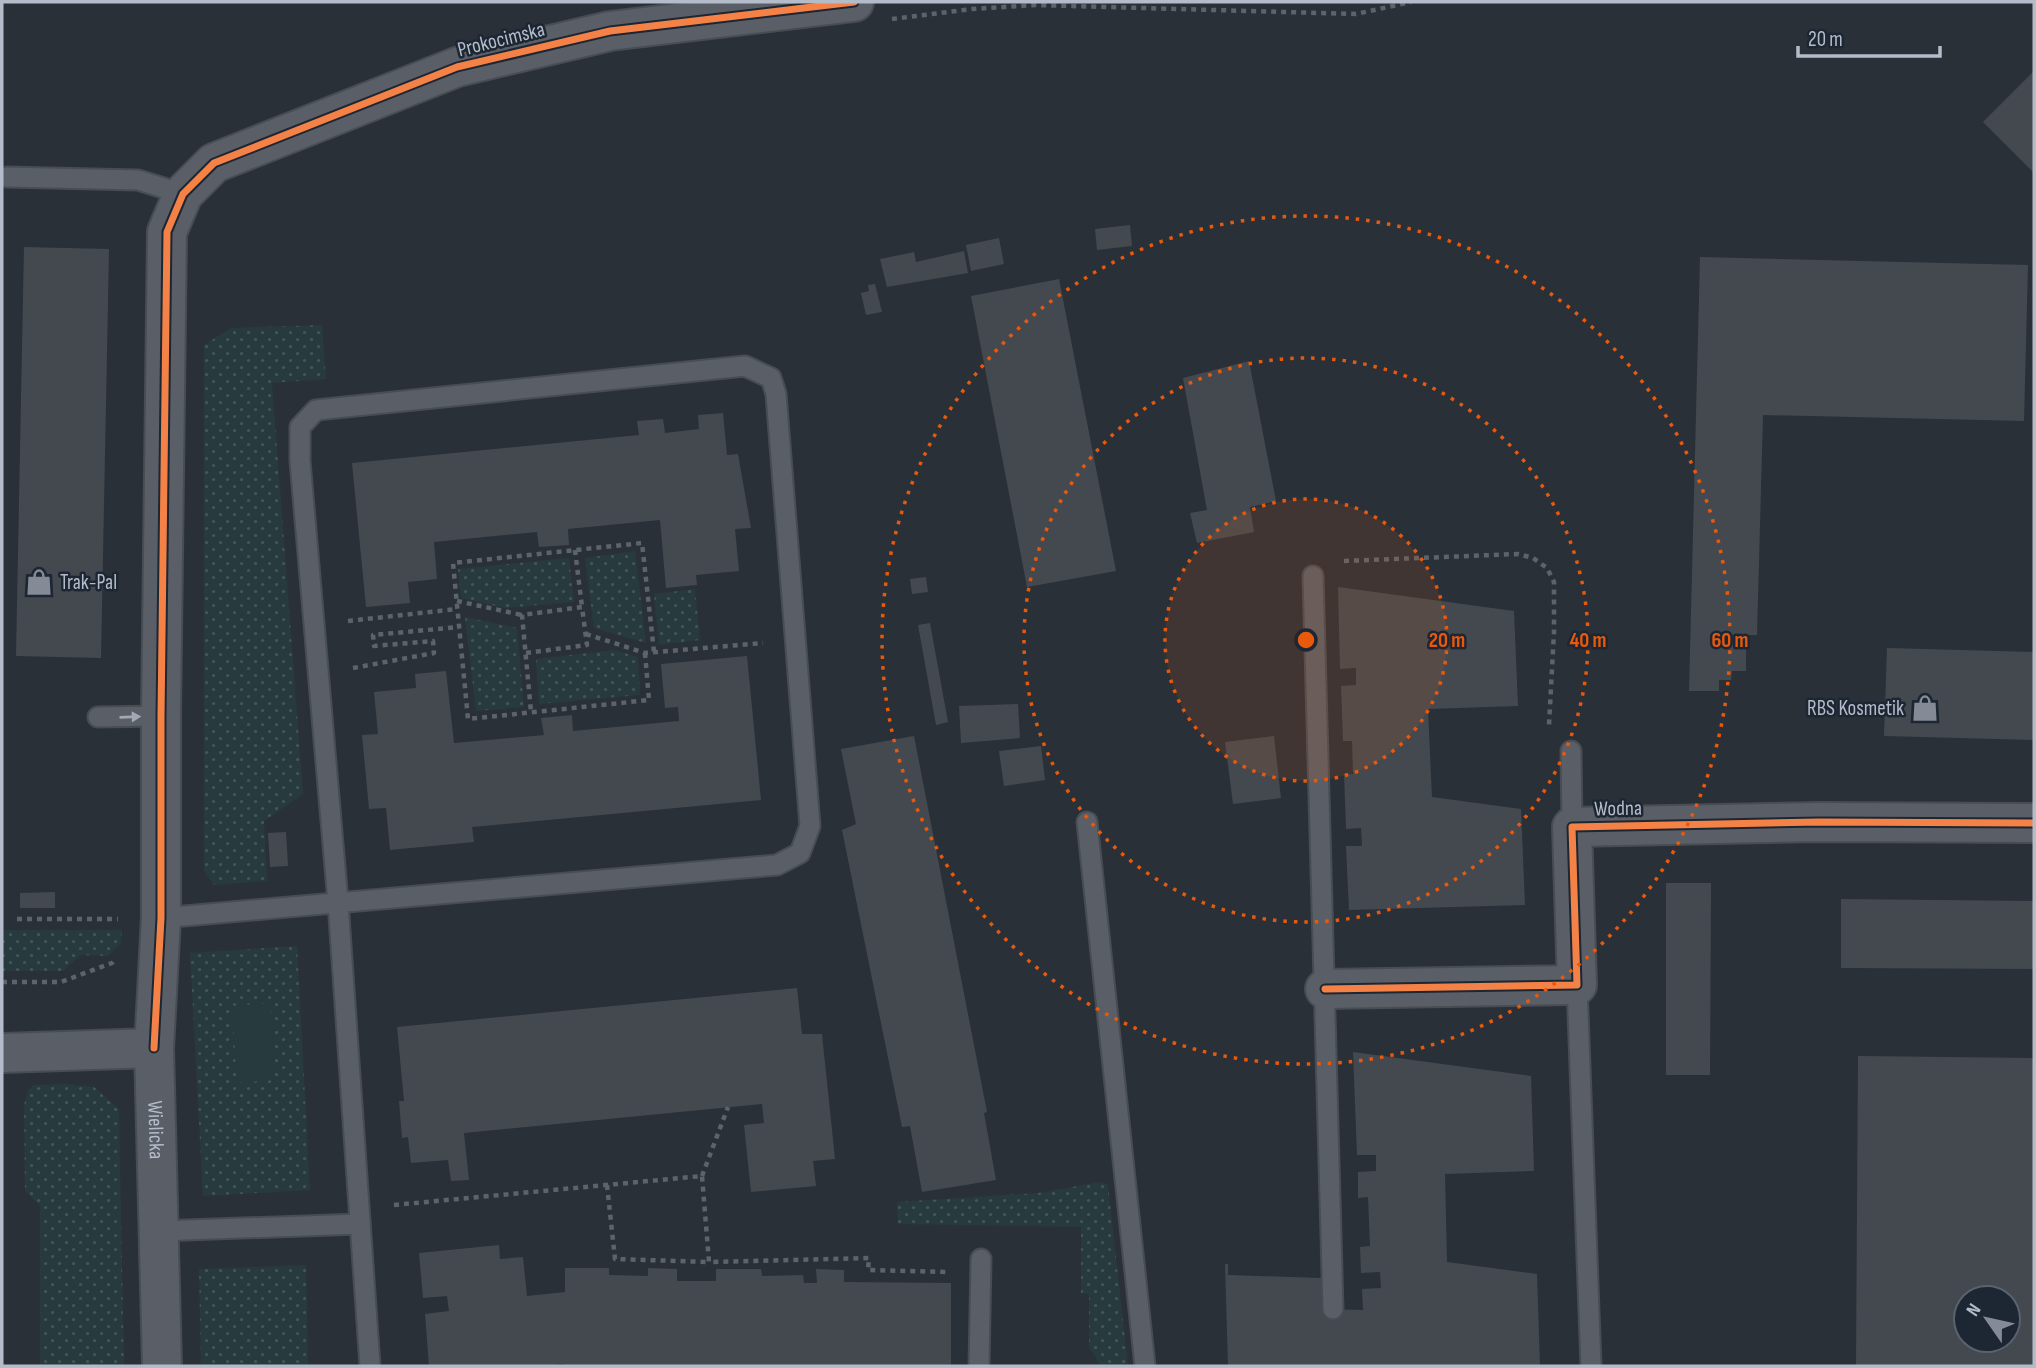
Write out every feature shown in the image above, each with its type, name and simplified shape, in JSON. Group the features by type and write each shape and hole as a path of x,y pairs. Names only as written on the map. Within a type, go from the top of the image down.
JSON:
{"street":[{"name":"Prokocimska","path":"183,194 214,163 457,67 610,31 854,2"},
{"name":"Wielicka","path":"162,1366 154,1048 146,918 161,716 167,232 183,194"},
{"name":"Wodna","path":"1577,985 1572,827 1819,822 2034,823"},
{"path":"1325,989 1577,985"},
{"path":"2,1053 154,1048"}],"lane":[{"path":"7,177 138,180 183,194"},
{"path":"146,918 338,902 777,864 800,853 810,826 776,394 771,378 745,366 316,410 300,427 300,461 338,902 370,1366"},
{"path":"1313,576 1333,1309"},
{"path":"99,718 161,716"},
{"path":"1571,751 1572,827"},
{"path":"1087,822 1145,1366"},
{"path":"1577,985 1591,1366"},
{"path":"158,1231 359,1216"},
{"path":"979,1366 981,1266"}],"path":[{"path":"645,653 649,700 468,719 453,562 642,543 654,652"},
{"path":"526,653 587,645 575,550"},
{"path":"1313,576 1329,562 1518,554 1533,558 1547,568 1554,582 1548,752 1571,751"},
{"path":"457,601 522,615 582,607"},
{"path":"363,619 457,608"},
{"path":"522,615 531,712"},
{"path":"342,670 434,653 433,641 374,646 373,635 459,627"},
{"path":"586,634 645,653 795,641"},
{"path":"16,919 146,918"},
{"path":"709,1262 702,1176 728,1107"},
{"path":"359,1216 702,1176"},
{"path":"607,1185 615,1259 709,1262 869,1258 868,1270 981,1266"}],"green space":[{"path":"322,325 326,379 272,383 303,794 264,821 267,881 214,885 204,871 204,345 231,328"},
{"path":"635,551 646,643 594,628 585,558"},
{"path":"569,558 574,602 505,608 461,598 458,569"},
{"path":"695,589 700,640 659,645 654,594"},
{"path":"465,617 517,628 524,707 476,711"},
{"path":"614,650 638,657 640,695 539,704 536,659"},
{"path":"2,930 122,930 121,943 108,956 80,955 63,971 2,971"},
{"path":"297,946 310,1190 203,1196 190,953"},
{"path":"270,1003 275,1080 237,1083 232,1006"},
{"path":"33,1085 94,1087 119,1109 124,1366 40,1366 40,1206 25,1191 24,1105"},
{"path":"1100,1182 1108,1185 1128,1366 1101,1366 1089,1347 1089,1294 1081,1293 1081,1227 898,1224 897,1202 1038,1193"},
{"path":"306,1265 308,1366 201,1366 199,1269"}],"building":[{"path":"2034,71 2034,173 1983,122"},
{"path":"1130,225 1132,246 1097,250 1095,229"},
{"path":"999,238 1004,264 971,271 966,245"},
{"path":"24,247 109,249 101,658 16,656"},
{"path":"964,251 968,273 887,287 880,259 914,252 916,262"},
{"path":"1700,257 2028,265 2024,421 1763,415 1757,635 1746,635 1746,671 1732,671 1731,680 1719,680 1719,691 1689,691"},
{"path":"1059,279 1116,571 1027,587 971,296"},
{"path":"875,284 882,312 866,315 861,293 869,291 868,285"},
{"path":"1249,361 1276,501 1250,507 1254,532 1197,543 1190,513 1207,510 1183,378"},
{"path":"723,413 727,455 738,454 751,528 735,529 739,571 696,575 697,585 666,588 660,520 568,529 569,545 539,547 537,532 434,542 437,579 408,582 410,603 366,607 352,463 639,435 637,421 663,419 665,433 699,429 698,415"},
{"path":"926,577 928,592 912,594 910,579"},
{"path":"1338,587 1514,611 1518,706 1428,709 1432,797 1521,809 1525,905 1349,910 1346,846 1362,846 1361,828 1346,829 1344,774 1353,774 1352,741 1343,741 1341,686 1356,685 1356,668 1340,669"},
{"path":"930,623 948,722 936,725 918,625"},
{"path":"1887,648 2034,652 2034,740 1884,736"},
{"path":"747,656 761,800 472,827 474,842 390,850 386,808 369,809 362,735 378,734 374,692 416,688 415,674 446,671 454,743 544,735 541,718 572,715 573,731 679,721 678,707 665,708 661,664"},
{"path":"1018,704 1020,738 961,743 959,706"},
{"path":"914,736 987,1112 984,1113 996,1180 922,1192 910,1126 902,1127 842,830 856,824 841,749"},
{"path":"1274,736 1281,798 1233,804 1225,742"},
{"path":"1041,746 1045,780 1004,786 999,751"},
{"path":"286,832 288,866 270,867 268,833"},
{"path":"1666,883 1711,883 1710,1075 1666,1075"},
{"path":"55,892 55,908 20,908 20,893"},
{"path":"1841,899 2034,901 2034,969 1841,968"},
{"path":"797,988 802,1034 822,1034 835,1159 813,1161 816,1186 751,1192 744,1125 764,1123 762,1104 464,1133 469,1180 451,1181 448,1160 411,1163 408,1137 402,1138 399,1101 404,1101 397,1027"},
{"path":"1353,1052 1531,1076 1534,1171 1445,1174 1447,1262 1537,1274 1540,1366 1228,1366 1225,1264 1228,1264 1228,1275 1321,1278 1322,1309 1363,1310 1362,1289 1381,1288 1380,1272 1361,1273 1360,1247 1370,1246 1368,1197 1358,1198 1358,1172 1376,1171 1376,1155 1357,1155"},
{"path":"1858,1056 2034,1058 2034,1366 1856,1366"},
{"path":"499,1245 500,1259 523,1257 527,1296 565,1292 565,1268 609,1268 609,1275 648,1276 648,1268 677,1269 677,1281 716,1281 716,1269 761,1269 762,1276 803,1275 804,1283 817,1283 816,1269 844,1270 844,1282 951,1283 951,1366 429,1366 425,1314 449,1311 447,1296 423,1298 419,1253"}],"cycle path":[{"path":"154,1048 161,918 167,232 183,194 214,163 457,67 610,31 854,2"},
{"path":"1325,989 1577,985 1572,827 1819,822 2034,823"}],"place":[{"name":"Trak-Pal","path":"39,582"},
{"name":"RBS Kosmetik","path":"1925,708"}]}
